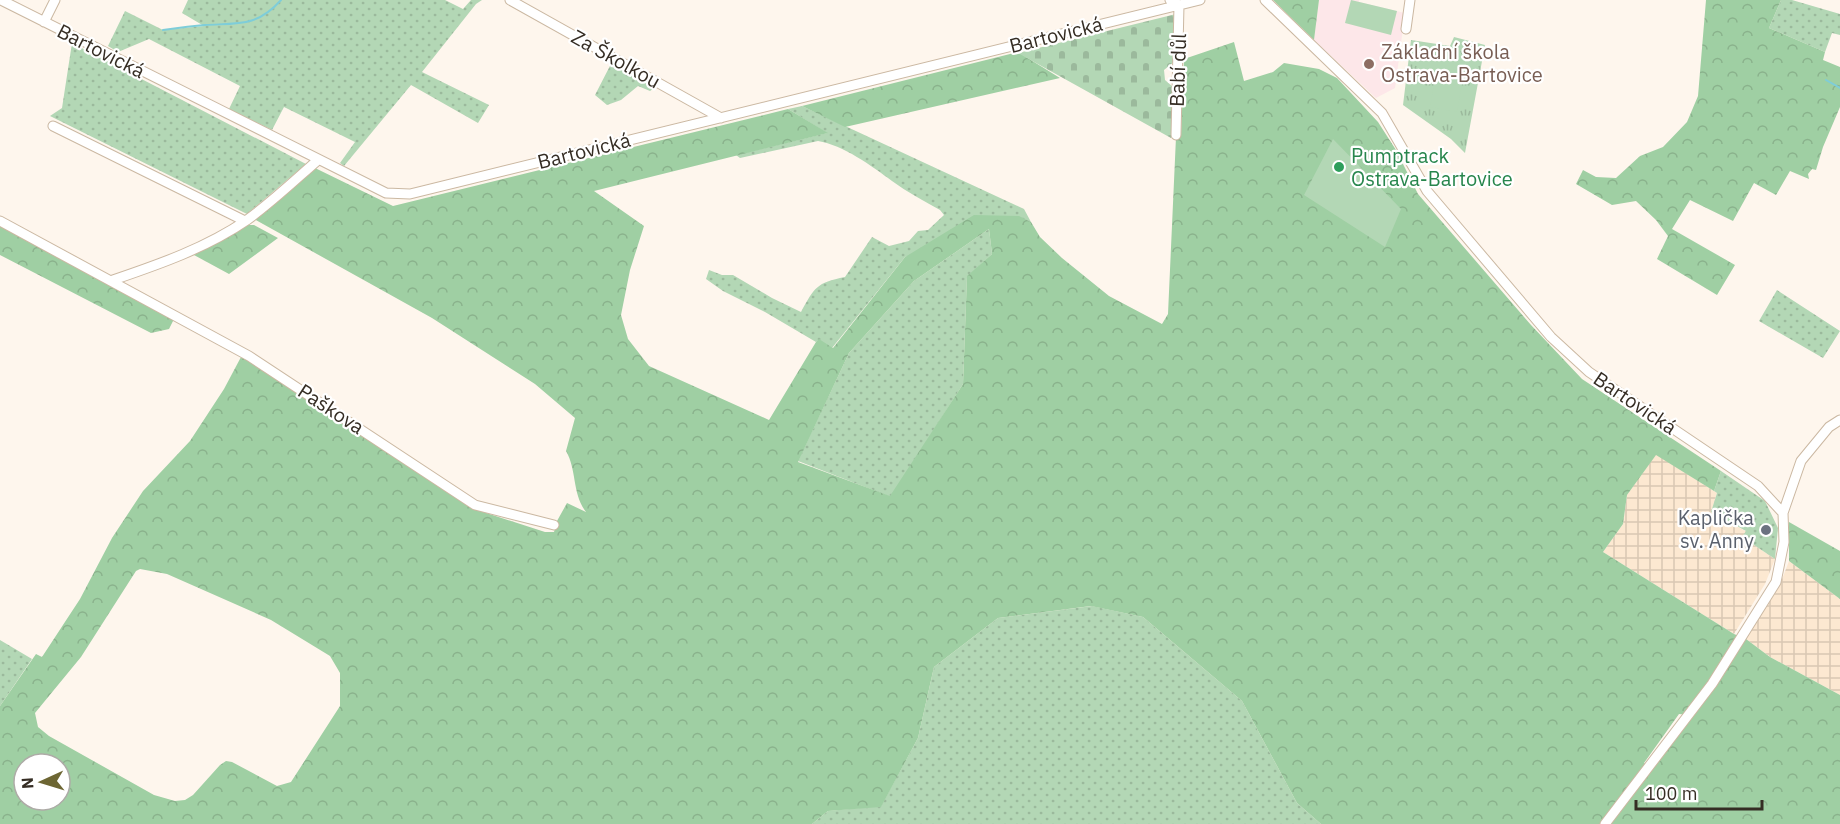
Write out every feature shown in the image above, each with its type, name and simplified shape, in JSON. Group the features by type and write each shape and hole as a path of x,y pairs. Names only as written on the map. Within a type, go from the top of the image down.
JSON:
{"street":[{"name":"Bartovická","path":"1,0 386,193 410,194 721,118 1175,2 1200,0"},
{"path":"44,22 55,0"},
{"name":"Za Školkou","path":"510,0 721,118"},
{"name":"Bartovická","path":"1265,0 1382,113 1427,190 1551,337 1589,372 1758,486 1783,513"},
{"path":"1406,29 1410,0"},
{"name":"Babí důl","path":"1175,2 1176,135"},
{"path":"53,126 246,221"},
{"path":"113,280 180,257 246,221 318,160"},
{"name":"Paškova","path":"0,220 249,356 475,505 554,525"},
{"path":"1605,824 1712,684 1776,582 1784,542 1783,513 1801,461 1829,427 1840,420"}],"shaded area":[{"name":"Základní škola Ostrava-Bartovice","path":"1319,0 1359,0 1359,2 1405,13 1395,88 1376,98 1314,40"},
{"path":"1656,454 1717,493 1711,512 1747,532 1742,537 1775,559 1765,584 1734,634 1603,552 1623,524 1627,495"},
{"path":"1789,561 1840,599 1840,695 1770,657 1746,639 1779,587"}],"green space":[{"path":"188,0 445,0 463,9 471,0 482,0 476,4 422,72 489,105 478,123 411,85 344,166 340,163 355,142 284,107 272,130 229,109 240,86 149,39 118,52 108,46 125,11 163,30 204,26 182,13"},
{"path":"1273,0 1319,0 1314,40"},
{"path":"1351,0 1397,11 1391,35 1345,23"},
{"path":"1706,0 1781,0 1769,28 1825,52 1823,60 1840,67 1840,107 1816,170 1812,169 1808,174 1809,179 1790,171 1776,195 1754,183 1733,221 1690,200 1672,229 1735,265 1717,295 1657,259 1668,236 1656,220 1636,201 1612,205 1576,184 1583,170 1596,177 1616,178 1640,156 1663,147 1687,122 1698,96"},
{"path":"1781,0 1792,0 1840,14 1840,35 1832,33 1825,52 1769,28"},
{"path":"1176,14 1175,61 1164,70 1165,80 1173,87 1171,138 1018,53"},
{"path":"1454,37 1485,45 1465,153 1451,139 1403,105 1411,40 1450,46"},
{"path":"1234,42 1244,81 1273,72 1284,63 1319,69 1337,78 1378,122 1396,150 1418,194 1531,325 1582,379 1721,471 1714,491 1656,455 1627,495 1623,524 1603,552 1734,634 1746,639 1770,657 1840,695 1840,824 1321,824 1297,803 1242,701 1143,617 1091,606 998,618 934,667 918,738 881,807 828,811 812,824 0,824 0,706 36,654 42,657 80,599 112,538 143,491 190,441 224,389 241,357 269,373 471,508 545,532 554,532 567,503 586,512 579,498 566,451 575,418 535,384 432,318 254,219 315,168 393,206 788,109 828,133 594,191 644,226 630,270 621,315 628,339 649,366 769,420 819,339 833,348 905,257 974,215 1019,216 1031,222 1040,237 1062,258 1109,296 1162,324 1168,314 1176,137 1181,136 1184,59","holes":["989,229 992,254 967,276 963,384 890,496 798,462 849,353 914,281","140,569 167,574 271,620 330,656 340,673 340,706 291,782 277,786 226,761 193,795 185,800 175,801 154,795 49,736 38,727 35,713 81,657 136,571","1679,714 1689,715 1653,767 1644,763"]},
{"path":"72,43 306,164 247,214 50,116 62,108"},
{"path":"1440,50 1467,55 1457,112 1430,107"},
{"path":"1018,52 1060,78 845,127 802,106"},
{"path":"612,62 657,86 650,91 638,86 621,100 607,105 595,95"},
{"path":"802,106 1024,209 1031,222 1016,216 905,257 832,348 819,340 816,342 723,291 706,279 709,270 722,275 733,275 801,312 817,287 828,281 845,277 872,237 889,246 909,241 918,231 928,230 944,215 940,210 857,157 828,143 818,141 740,158 736,155 827,133 788,109"},
{"name":"Pumptrack Ostrava-Bartovice","path":"1333,139 1401,209 1385,247 1304,195"},
{"path":"244,225 254,225 278,238 229,274 194,255"},
{"path":"0,226 174,319 169,329 151,333 0,255"},
{"path":"989,229 992,254 967,277 963,384 891,497 798,461 849,353 914,281"},
{"path":"1777,290 1840,331 1823,358 1759,321"},
{"path":"1721,471 1765,501 1778,528 1775,559 1742,537 1746,531 1711,512 1717,493 1714,491"},
{"path":"1789,522 1840,551 1840,599 1789,561"},
{"path":"1092,606 1143,617 1242,701 1297,803 1321,824 812,824 828,811 881,806 918,738 934,667 998,618"},
{"path":"0,640 32,659 0,706"}],"waterway":[{"path":"163,30 246,22 264,15 281,0"},
{"path":"1826,80 1840,88"}],"place":[{"name":"Základní škola Ostrava-Bartovice","path":"1369,64"},
{"name":"Pumptrack Ostrava-Bartovice","path":"1339,167"},
{"name":"Kaplička sv. Anny","path":"1766,530"}]}
